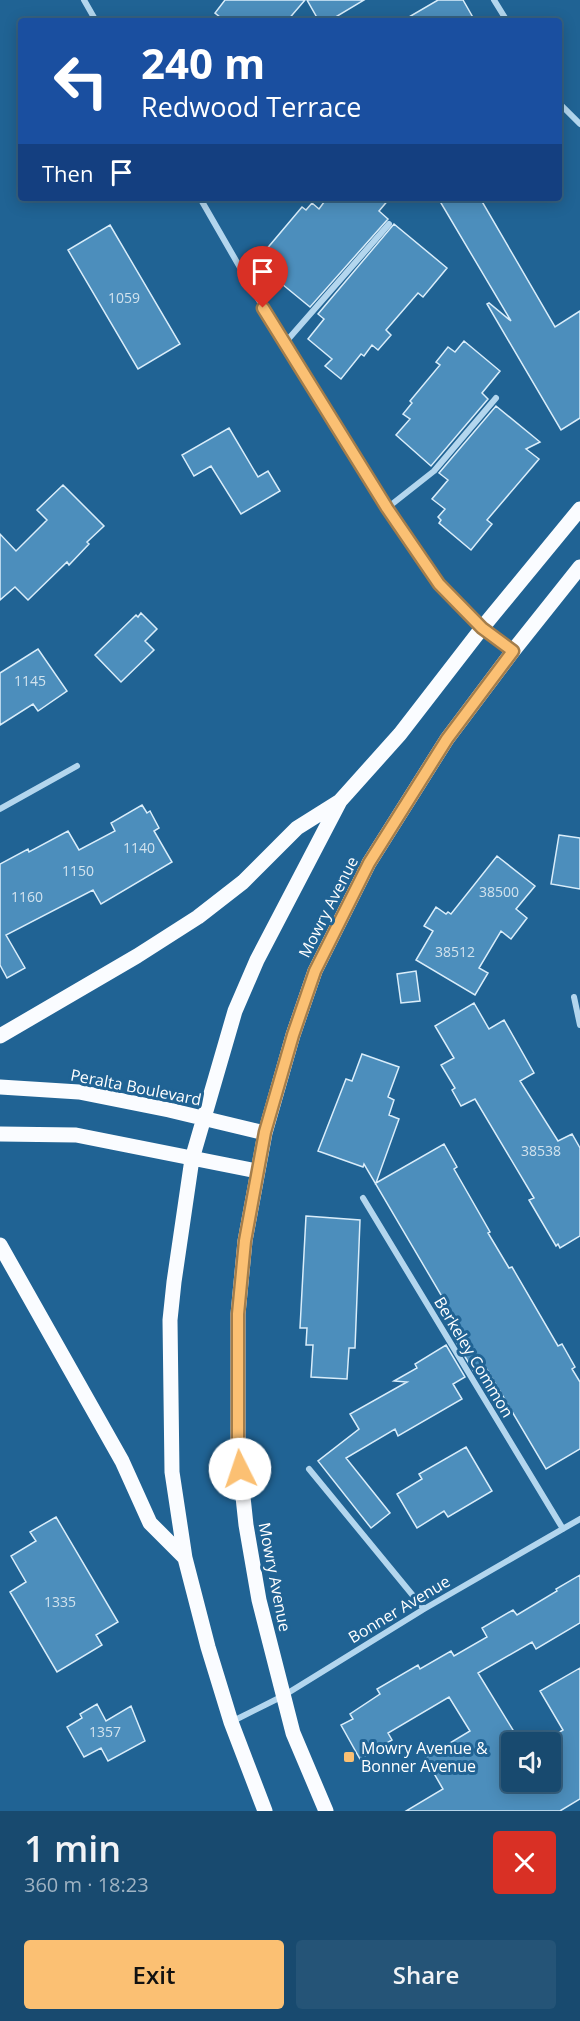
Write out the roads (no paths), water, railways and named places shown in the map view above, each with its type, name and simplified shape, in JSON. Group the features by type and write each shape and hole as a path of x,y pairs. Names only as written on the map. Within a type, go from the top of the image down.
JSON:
{"main road":[{"path":"265,1811 231,1722 208,1647 185,1558 172,1472 170,1320 192,1159 235,1011 256,960 340,801 400,734 482,628 580,509"},
{"name":"Mowry Avenue","path":"326,1811 293,1733 246,1525 238,1450 238,1314 245,1241 257,1171 265,1132 293,1035 315,971 369,863 447,739 580,567"},
{"path":"0,1036 137,956 198,917 243,882 297,828 340,801"},
{"name":"Peralta Boulevard","path":"2,1090 79,1092 265,1132"},
{"path":"0,1134 76,1135 257,1171"},
{"path":"0,1245 122,1461 150,1523 185,1558"}],"street":[{"path":"84,0 94,18"},
{"path":"494,0 505,18"},
{"path":"562,106 580,124"},
{"path":"202,201 284,344 387,508 439,584 482,628 513,651"},
{"path":"284,344 389,224"},
{"path":"387,508 434,471 496,398"},
{"path":"0,809 77,766"},
{"path":"574,997 580,1025"},
{"name":"Berkeley Common","path":"363,1198 562,1529"},
{"path":"309,1468 424,1609"},
{"name":"Bonner Avenue","path":"231,1722 283,1696 424,1609 580,1519"}],"place":[{"name":"Mowry Avenue & Bonner Avenue","path":"349,1757"}]}
